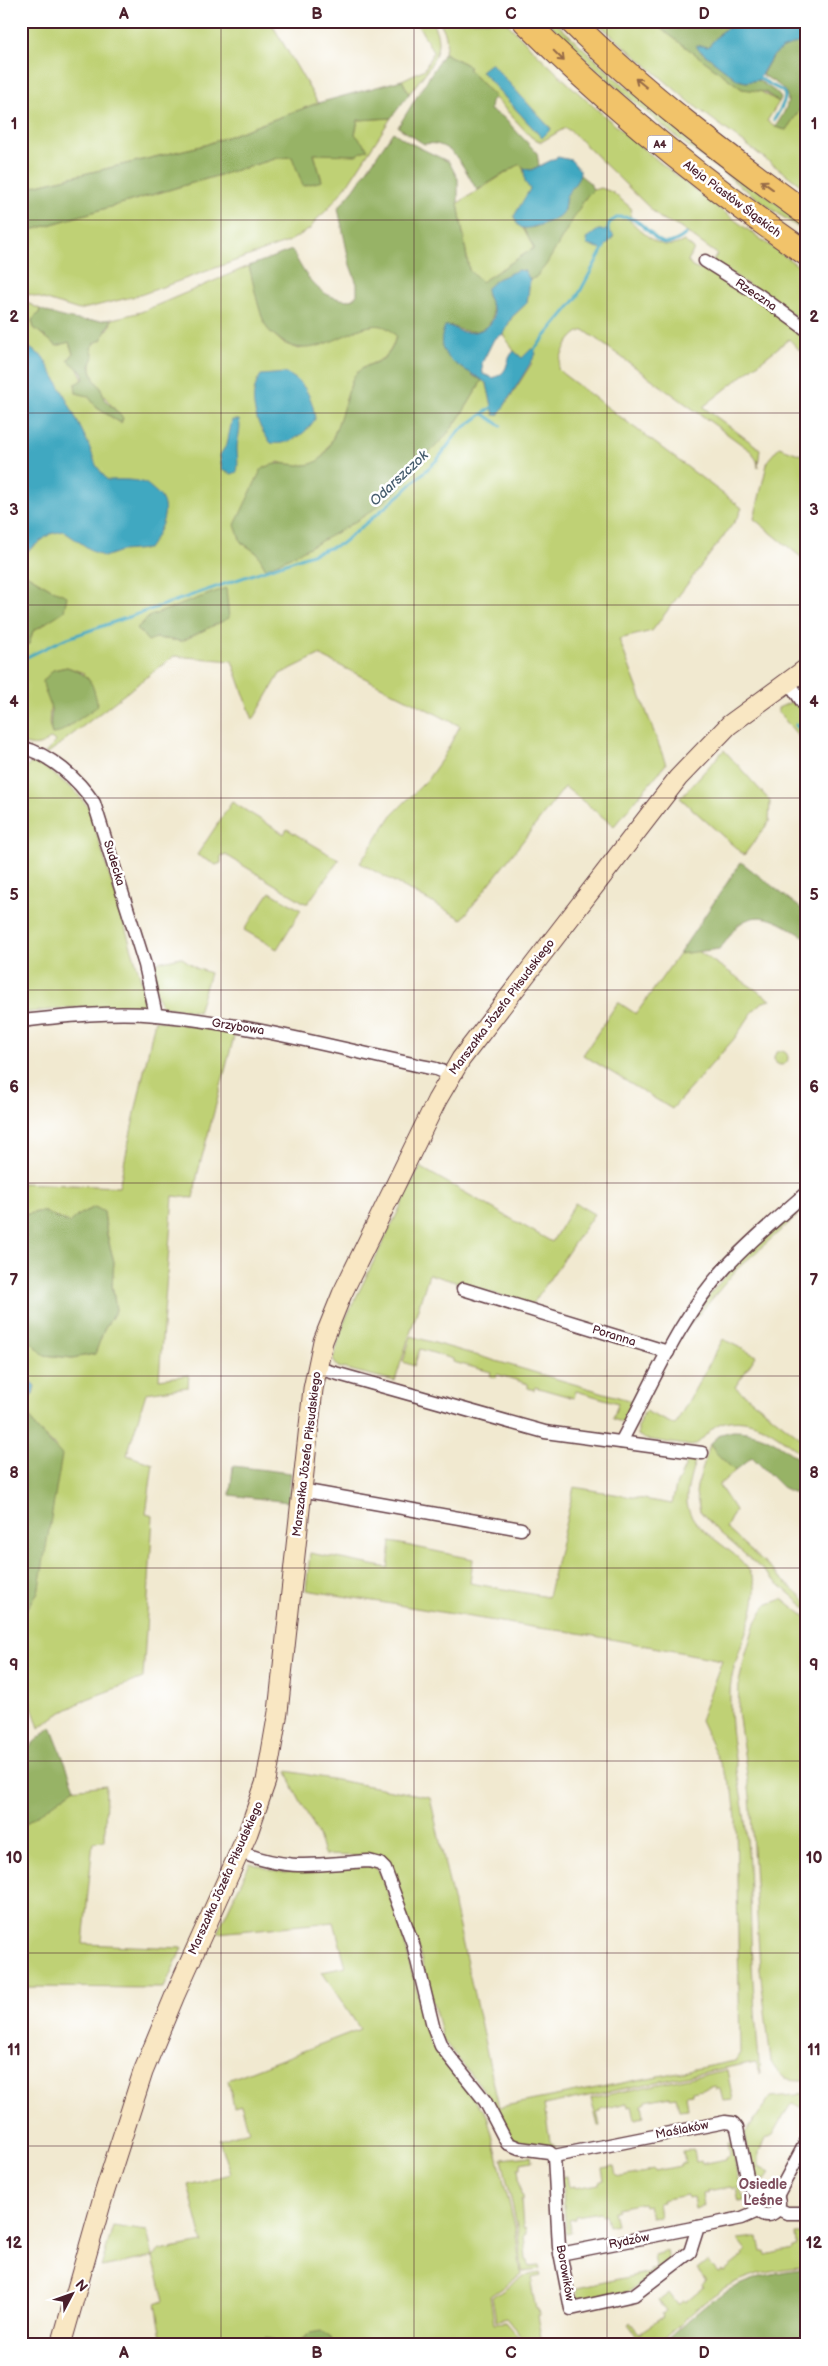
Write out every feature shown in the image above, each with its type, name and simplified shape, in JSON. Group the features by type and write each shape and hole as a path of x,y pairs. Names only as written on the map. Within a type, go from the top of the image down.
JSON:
{"highway":[{"name":"Aleja Piastów Śląskich","path":"525,21 575,71 675,156 807,254"},
{"path":"571,21 615,62 705,137 807,214"}],"street":[{"name":"Rzeczna","path":"705,261 807,330"},
{"name":"Marszałka Józefa Piłsudskiego","path":"61,2345 98,2213 143,2072 164,2019 258,1809 270,1765 301,1490 317,1368 326,1332 342,1294 451,1075 527,973 678,778 729,725 788,680 807,668"},
{"path":"788,680 807,709"},
{"name":"Sudecka","path":"21,747 31,750 50,761 78,784 94,803 145,966 156,1015"},
{"name":"Grzybowa","path":"21,1021 77,1016 156,1015 279,1034 436,1069 451,1075"},
{"path":"621,1442 677,1333 694,1307 725,1267 807,1192"},
{"name":"Poranna","path":"463,1290 668,1352"},
{"path":"317,1368 545,1432 702,1453"},
{"path":"301,1490 521,1529"},
{"path":"240,1852 275,1864 288,1866 370,1861 380,1864 385,1869 413,1944 437,2039 446,2054 494,2114 502,2136 507,2143 519,2148 549,2152 554,2156"},
{"name":"Maślaków","path":"554,2156 726,2122 733,2123 737,2128 749,2186 758,2196"},
{"path":"807,2140 777,2203 770,2216 758,2211 755,2206 758,2196 769,2191 777,2203 786,2213 807,2213"},
{"name":"Borowików","path":"554,2156 560,2254 571,2309 634,2295 690,2252 698,2227"},
{"path":"698,2227 742,2218 758,2211"},
{"name":"Rydzów","path":"560,2254 698,2227"}],"green space":[{"path":"21,21 270,21 318,103 205,145 21,189"},
{"path":"416,21 431,21 438,41 437,51 433,60 409,94 402,80 425,69 433,52"},
{"path":"439,21 505,21 575,90 650,154 688,185 807,272 807,324 713,261 717,254 679,227 660,218 572,132 565,128 541,142 531,137 469,70 469,66 444,53 446,49 445,33","holes":["481,71 551,128 542,138"]},
{"path":"547,21 554,21 615,78 807,227 807,234 672,134 608,79"},
{"path":"595,21 652,21 742,89 758,90 779,102 767,121 775,127 786,130 807,99 807,190 692,104"},
{"path":"664,21 744,21 722,31 708,47 697,46 698,49 738,80 746,82 758,80 776,92 781,98 779,102 765,92 742,89 656,25"},
{"path":"807,39 807,99 786,130 775,127 786,109 787,96 780,86 762,75 770,60 778,51 786,46"},
{"path":"444,53 469,66 469,70 495,97 491,101 490,110 503,117 537,153 539,166 531,170 524,169 520,164 477,190 462,165 450,151 443,146 424,144 398,127"},
{"path":"402,80 409,94 391,118 358,120 355,134 368,149 356,155 314,154 322,181 303,186 292,157 278,158 21,233 21,189 205,145 318,103"},
{"path":"391,118 348,184 326,211 310,229 288,242 140,295 79,310 21,292 21,233 278,158 292,157 322,181 314,154 355,134 358,120"},
{"path":"393,132 408,142 449,162 458,179 458,203 469,270 481,282 534,248 523,228 535,227 559,216 564,210 566,197 580,175 590,183 593,190 586,197 546,265 536,277 530,280 525,271 486,294 493,314 491,322 486,327 470,331 460,330 450,325 473,376 482,380 461,415 445,436 415,464 407,479 393,495 373,510 327,538 266,569 257,553 241,542 235,525 261,470 276,464 305,465 319,460 324,455 333,438 354,376 360,370 383,359 393,347 396,336 385,327 372,326 310,348 294,347 278,338 267,328 259,307 249,266 292,250 302,269 314,285 322,291 340,299 351,300 357,295 357,284 350,265 338,208 354,189"},
{"path":"520,164 530,189 520,209 518,225 523,228 534,248 481,283 469,270 458,203"},
{"path":"601,188 612,192 631,208 630,221 648,237 661,244 668,245 684,241 694,249 688,261 692,267 699,270 706,266 807,334 807,358 789,339 703,407 760,449 758,467 752,452 584,330 570,340 563,352 558,369 563,374 742,508 738,517 652,631 619,639 666,764 614,826 565,787 462,919 360,863 392,815 427,780 442,759 460,726 319,655 280,674 253,720 232,661 174,656 47,754 45,753 56,742 51,738 37,745 21,743 21,647 29,644 33,631 46,623 53,590 21,571 21,300 40,309 39,313 32,320 34,328 57,346 69,342 73,354 68,360 81,375 83,394 89,396 97,408 121,423 123,418 98,388 91,368 91,348 109,328 112,319 141,312 249,266 267,328 283,343 299,349 353,330 374,325 384,326 392,331 396,336 393,346 388,353 383,358 361,370 354,378 335,433 325,453 319,460 313,464 304,465 278,462 259,482 249,497 244,515 241,542 257,553 413,473 415,464 436,446 453,426 482,380 487,384 494,414 503,408 532,363 527,353 522,358 514,351 503,334 512,317 527,303 530,280 536,277 586,197 593,190","holes":["228,618 182,641 156,638","67,667 84,673 67,727 52,734 49,724 53,670"]},
{"path":"40,309 75,320 112,319 101,340 94,343 91,348 94,357 90,366 94,379 101,388 104,399 123,418 121,423 97,408 88,396 76,393 75,384 84,379 82,372 68,360 73,354 69,342 57,346 34,328 32,320 39,313"},
{"path":"779,447 807,457 807,562 754,519 768,460"},
{"path":"21,571 67,596 64,611 33,631 29,644 21,647"},
{"path":"226,588 229,618 182,641 156,638 148,641 137,628 150,616"},
{"path":"67,667 82,674 90,681 98,706 59,733 52,734 51,709 43,681 53,670"},
{"path":"791,702 801,711 806,721 807,746 778,712 778,708"},
{"path":"724,750 770,801 769,822 744,855 680,798"},
{"path":"35,760 74,790 89,808 146,996 146,1002 141,1007 69,1008 21,1013 21,772"},
{"path":"232,802 284,834 287,829 339,860 308,903 305,903 226,855 221,857 221,863 216,865 197,855"},
{"path":"741,862 807,913 807,938 771,919 763,917 754,918 736,927 719,949 679,954"},
{"path":"270,892 301,910 277,949 244,930"},
{"path":"698,951 771,1000 763,1002 754,1010 734,1039 672,1109 583,1055 618,1002 636,1014 679,954"},
{"path":"181,957 196,968 210,973 198,1012 164,1007 159,1001 148,964"},
{"path":"155,1020 235,1033 198,1172 193,1198 173,1196 159,1379 189,1375 188,1387 146,1393 127,1455 153,1464 146,1514 153,1516 143,1678 87,1699 57,1715 39,1728 21,1674 21,1617 38,1593 56,1447 36,1428 27,1413 21,1409 21,1399 27,1401 25,1373 21,1371 21,1332 44,1355 72,1358 94,1354 104,1330 116,1310 112,1285 114,1262 107,1235 104,1212 80,1214 69,1223 42,1211 24,1215 21,1224 21,1183 119,1187"},
{"path":"781,1051 786,1053 788,1058 786,1063 781,1065 776,1063 774,1058 776,1053"},
{"path":"420,1167 552,1242 575,1203 594,1214 532,1305 429,1274 395,1381 338,1367 333,1360 344,1322"},
{"path":"807,1200 807,1207 737,1269 690,1325 714,1289 728,1273 758,1243"},
{"path":"95,1207 104,1212 107,1235 114,1262 112,1285 116,1310 104,1330 95,1354 72,1358 44,1355 21,1332 21,1224 24,1215 42,1211 69,1223 80,1214"},
{"path":"411,1336 635,1402 624,1423 613,1419 618,1403 576,1391 574,1398 535,1387 534,1390 528,1388 528,1384 497,1374 496,1378 490,1376 491,1372 453,1362 453,1359 420,1349 414,1366 403,1362"},
{"path":"723,1339 756,1356 735,1387 807,1443 807,1459 767,1429 743,1421 719,1424 692,1446 645,1439 638,1435 638,1425 645,1411 675,1425"},
{"path":"21,1409 27,1413 36,1428 62,1455 38,1593 21,1617"},
{"path":"733,1431 755,1434 773,1441 807,1466 807,1500 782,1487 752,1457 735,1471 715,1452 710,1444 721,1434"},
{"path":"710,1444 735,1471 719,1485 735,1510 726,1528 807,1602 807,1609 717,1530 700,1511 696,1494 697,1486"},
{"path":"689,1458 696,1458 687,1492 687,1503 691,1515 709,1535 744,1563 751,1574 755,1586 752,1612 731,1680 730,1711 733,1748 747,1839 752,1964 760,2074 755,2062 544,2105 550,2141 556,2148 512,2142 498,2111 480,2085 443,2040 417,1944 385,1857 324,1855 317,1833 287,1771 430,1797 499,2107 735,2061 740,2053 736,1819 733,1791 700,1720 722,1660 573,1632 306,1590 310,1553 388,1568 391,1542 473,1559 470,1583 548,1597 574,1487 672,1504 676,1486"},
{"path":"233,1466 291,1473 288,1502 230,1495"},
{"path":"783,1599 807,1618 807,2080 785,2078 771,2062 760,1969 750,1796 738,1711 739,1682 754,1626 766,1605"},
{"path":"51,1727 75,1788 21,1827 21,1754"},
{"path":"106,1785 105,1841 93,1842 83,1944 182,1948 164,1988 21,1987 21,1827 71,1789"},
{"path":"250,1863 285,1872 373,1866 379,1871 398,1917 430,2043 487,2115 515,2226 521,2274 490,2296 494,2323 505,2322 525,2345 333,2345 331,2338 294,2343 294,2345 275,2345 274,2341 256,2342 255,2345 220,2342 217,2345 157,2345 163,2343 156,2304 164,2301 153,2257 160,2251 203,2243 188,2185 230,2174 219,2140 249,2131 241,2105 234,2107 228,2080 360,2029 322,1972 346,1967 334,1922 217,1933"},
{"path":"727,2070 733,2100 723,2101 720,2089 716,2089 716,2086 692,2091 692,2094 686,2095 688,2109 679,2110 676,2097 671,2098 670,2096 646,2101 642,2105 644,2117 635,2119 632,2106 628,2107 627,2103 601,2109 601,2112 597,2113 600,2126 598,2126 591,2098"},
{"path":"807,2094 807,2103 803,2109 793,2103 773,2135 765,2139 759,2152 759,2166 770,2172 765,2181 752,2173 745,2133 771,2097"},
{"path":"728,2143 732,2143 739,2187 745,2200 739,2201 736,2188 732,2189 731,2187 707,2191 707,2193 702,2194 704,2206 695,2209 693,2197 688,2198 687,2195 662,2200 663,2202 658,2203 660,2216 651,2217 648,2205 644,2206 643,2203 617,2208 618,2210 613,2212 616,2224 608,2226 605,2214 601,2215 600,2212 575,2216 575,2219 569,2220 572,2233 566,2234 562,2177 567,2176 569,2187 575,2186 575,2188 599,2184 599,2182 604,2180 602,2168 614,2166 616,2176 621,2177 647,2172 648,2170 654,2169 655,2171 680,2166 685,2163 683,2151 693,2149 695,2162 701,2161 702,2164 726,2159 730,2155"},
{"path":"531,2156 532,2161 521,2163 521,2168 518,2168 521,2194 523,2195 521,2200 523,2228 526,2229 526,2234 524,2235 526,2260 529,2266 539,2265 540,2269 522,2271 517,2226 502,2159"},
{"path":"764,2196 770,2196 775,2201 773,2210 764,2212 759,2207 759,2201"},
{"path":"113,2226 147,2231 153,2257 101,2267"},
{"path":"796,2234 807,2234 807,2267 762,2273 731,2284 706,2301 662,2340 665,2345 644,2345 628,2324 630,2322 639,2333 663,2317 662,2314 666,2311 659,2301 669,2293 678,2305 683,2301 685,2302 703,2287 702,2284 706,2281 697,2270 708,2261 718,2273 722,2270 723,2272 743,2256 742,2254 746,2250 737,2239 758,2237 761,2252 765,2251 766,2255 797,2246"},
{"path":"667,2251 669,2262 630,2291 616,2295 615,2292 578,2299 577,2288 651,2272 650,2269 656,2268 654,2255"},
{"path":"807,2269 807,2345 669,2345 665,2341 710,2302 725,2292 765,2276"},
{"path":"540,2273 541,2276 532,2278 533,2283 531,2284 536,2309 538,2309 539,2315 537,2316 542,2342 545,2342 546,2345 528,2345 506,2318 496,2321 492,2297 523,2276"},
{"path":"321,2331 331,2338 333,2345 294,2345 310,2333"},
{"path":"266,2337 274,2341 275,2345 255,2345"}],"water":[{"path":"744,21 807,21 807,33 802,41 781,49 771,58 758,80 746,82 738,80 698,49 696,45 708,47 722,31"},
{"path":"491,63 551,129 542,138 481,71"},
{"path":"558,157 571,160 580,170 577,181 566,197 562,213 531,228 521,227 514,216 530,189 525,182 524,169 531,170"},
{"path":"598,230 609,230 614,236 603,249 587,245 586,239"},
{"path":"518,270 525,271 530,280 527,303 512,317 503,334 494,339 482,363 483,374 493,378 499,375 505,369 514,351 522,358 531,349 534,349 536,354 503,408 498,415 494,415 487,384 453,362 446,355 442,347 442,338 445,326 468,332 478,331 490,324 494,315 486,289 497,279"},
{"path":"21,342 43,357 64,394 88,443 96,465 107,480 138,481 147,484 161,497 164,505 163,520 157,535 148,549 121,551 104,557 63,531 50,534 21,556"},
{"path":"285,373 298,381 307,392 315,419 307,430 296,438 284,443 271,443 257,420 254,392 261,375"},
{"path":"232,420 239,420 240,427 237,444 237,472 232,474 222,470 220,455 227,444"},
{"path":"21,1371 35,1386 33,1394 27,1402 21,1399"}],"waterway":[{"name":"Odarszczok","path":"757,76 779,89 785,95 781,109 774,120"},
{"name":"Odarszczok","path":"607,234 609,223 618,217 629,218 638,222 661,242 676,241 686,234"},
{"name":"Odarszczok","path":"533,351 576,299 604,247"},
{"name":"Odarszczok","path":"21,660 62,640 341,544 401,494 438,459 458,432 495,405"},
{"path":"484,414 501,426"},
{"path":"796,725 807,738"}],"district":[{"name":"Osiedle Leśne","path":"763,2192"}]}
